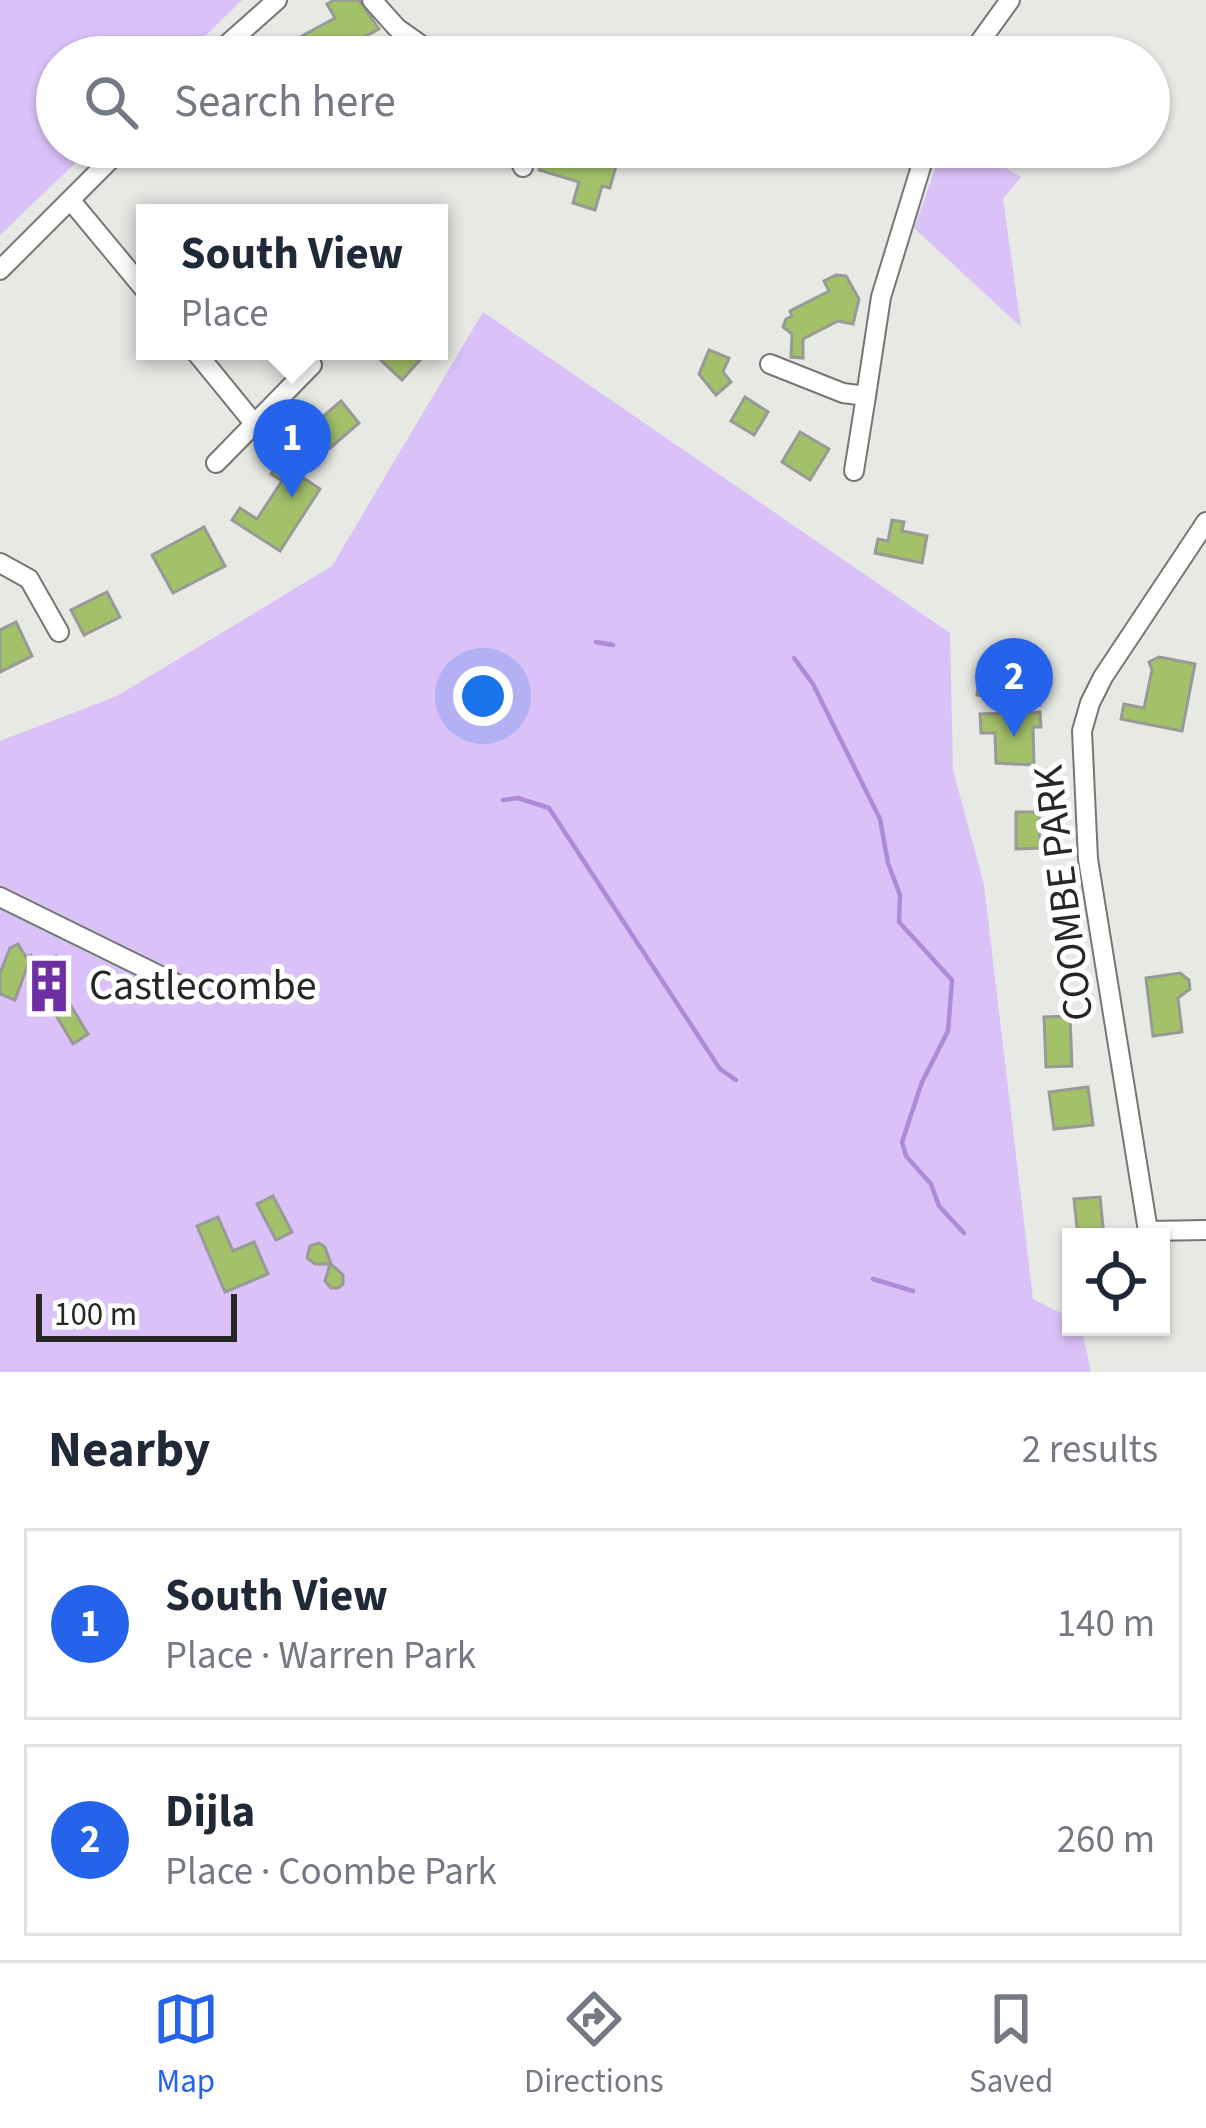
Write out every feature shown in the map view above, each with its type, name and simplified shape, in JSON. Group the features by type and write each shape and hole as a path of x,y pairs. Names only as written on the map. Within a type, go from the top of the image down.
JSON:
{"street":[{"path":"237,36 277,0"},
{"path":"371,0 408,36"},
{"path":"984,36 1010,0"},
{"path":"0,270 104,168"},
{"path":"854,471 881,297 921,168"},
{"path":"72,202 136,279"},
{"path":"202,360 253,422"},
{"path":"770,364 843,393 866,396"},
{"path":"216,463 312,365"},
{"name":"COOMBE PARK","path":"1147,1228 1088,859 1082,731 1103,677 1206,522"},
{"path":"0,563 29,579 58,632"},
{"path":"0,897 191,991"},
{"name":"COOMBE PARK","path":"1170,1232 1206,1230"}],"shaded area":[{"path":"0,0 242,0 205,36 36,36 36,168 70,168 0,235"},
{"path":"935,168 1006,168 1021,177 1003,199 1021,327 914,228"},
{"path":"483,312 950,633 953,770 984,885 1033,1299 1062,1314 1062,1336 1083,1336 1091,1372 0,1372 0,741 117,696 332,566"}],"building":[{"path":"359,0 379,29 366,36 302,36 335,18 327,4"},
{"path":"615,168 610,188 602,186 595,210 573,203 579,182 539,170"},
{"path":"846,276 859,299 853,324 838,321 803,339 803,358 791,357 792,334 783,327 792,316 790,311 829,291 824,281"},
{"path":"709,350 729,358 723,372 731,382 716,395 699,374"},
{"path":"381,360 420,360 402,380"},
{"path":"745,397 768,412 754,435 731,421"},
{"path":"341,401 359,423 330,448 312,426"},
{"path":"800,432 829,449 810,480 782,462"},
{"path":"279,462 320,489 280,551 232,520 240,508 257,519 282,481 271,474"},
{"path":"892,520 904,522 902,531 927,536 922,563 875,553 878,539 888,541"},
{"path":"204,527 225,566 173,593 152,555"},
{"path":"107,592 120,617 84,635 71,610"},
{"path":"16,622 32,656 0,672 0,630"},
{"path":"1159,657 1195,664 1182,731 1121,719 1124,704 1144,708 1152,670 1149,662"},
{"path":"1006,658 1044,664 1040,705 977,695 980,675 1003,679"},
{"path":"1040,712 1041,727 1033,727 1034,765 996,763 995,733 981,733 980,714"},
{"path":"1016,812 1039,812 1040,848 1016,849"},
{"name":"Castlecombe","path":"18,944 39,967 56,956 65,972 54,978 88,1034 73,1044 27,967 15,1000 0,994 0,973 10,948"},
{"path":"1180,973 1189,980 1190,989 1178,998 1182,1032 1153,1036 1146,978"},
{"path":"1070,1016 1072,1066 1046,1067 1044,1017"},
{"path":"1088,1087 1093,1125 1054,1129 1049,1092"},
{"path":"273,1196 292,1232 276,1240 257,1204"},
{"path":"1100,1197 1103,1228 1077,1228 1074,1199"},
{"path":"218,1217 233,1251 254,1242 268,1274 225,1292 197,1226"},
{"path":"319,1243 343,1275 338,1288 325,1281 330,1264 315,1264 307,1258 310,1246"}],"waterway":[{"path":"596,642 613,645"},
{"path":"794,658 813,684 880,819 900,895 899,922 952,980 948,1031 922,1082 902,1142 906,1156 931,1184 939,1206 964,1233"},
{"path":"503,800 518,798 549,808 720,1069 736,1080"},
{"path":"873,1279 913,1291"}],"place":[{"name":"South View","path":"292,498"},
{"name":"Dijla","path":"1014,737"},
{"name":"Castlecombe","path":"49,986"}]}
